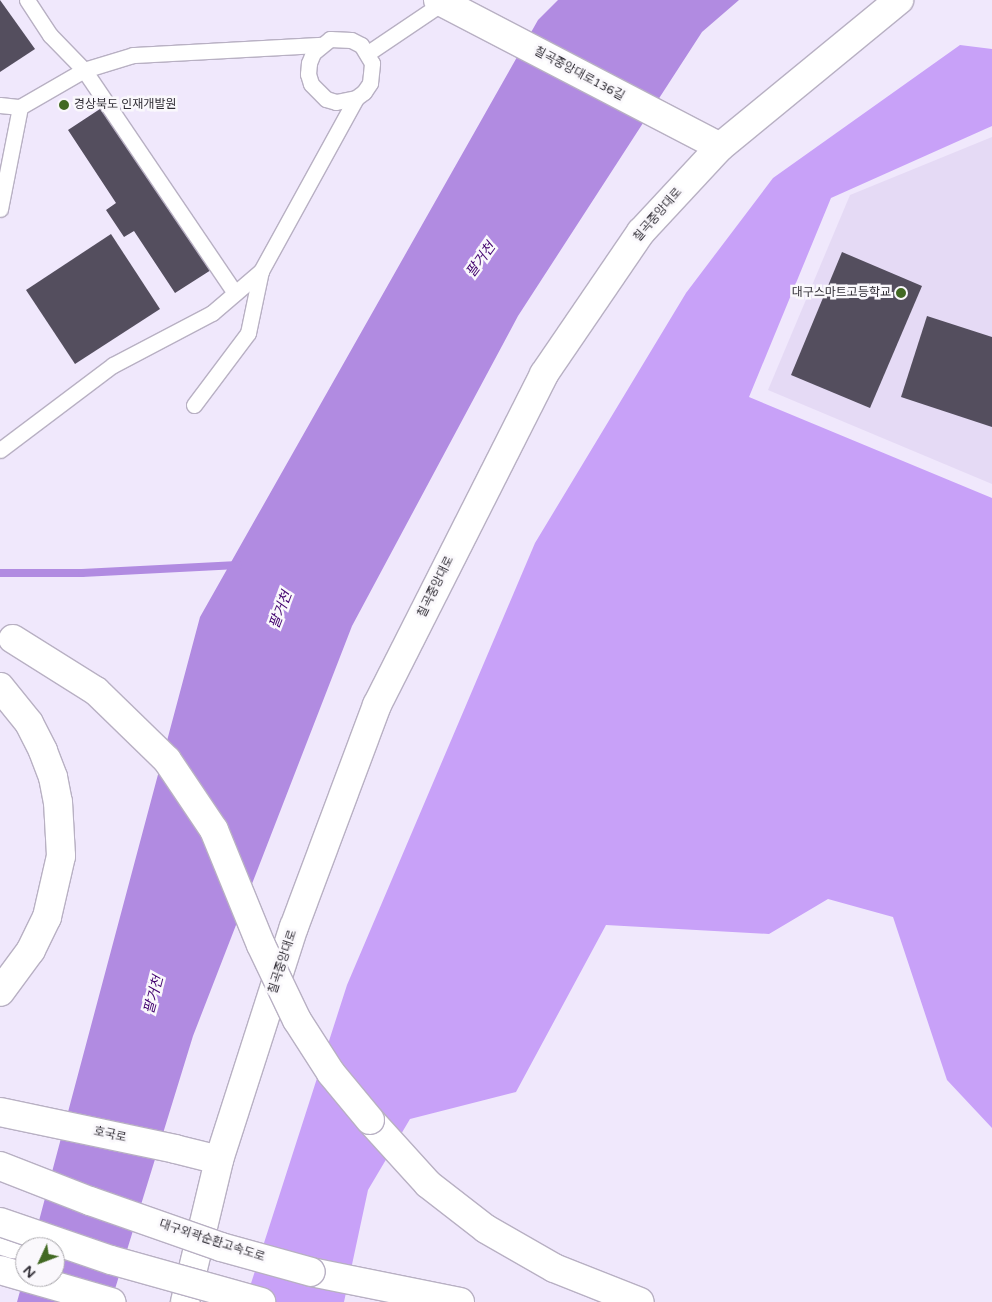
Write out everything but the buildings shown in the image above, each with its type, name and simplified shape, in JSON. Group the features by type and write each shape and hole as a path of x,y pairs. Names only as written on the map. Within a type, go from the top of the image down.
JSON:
{"main road":[{"name":"칠곡중앙대로","path":"185,1302 220,1160 294,927 377,705 544,374 641,232 720,147 900,0"},
{"name":"칠곡중앙대로136길","path":"440,2 720,147"},
{"path":"0,632 96,691 167,760 214,830 261,945 296,1020 331,1073 370,1120 428,1184 486,1229 554,1268 640,1302"},
{"path":"0,687 29,723 53,776 58,802 61,848 56,886 48,917 31,950 0,992"},
{"name":"호국로","path":"0,1112 220,1160"},
{"name":"대구외곽순환고속도로","path":"0,1166 90,1201 221,1247 311,1272 460,1302"},
{"path":"0,1222 77,1249 261,1302"},
{"path":"0,1240 13,1244 77,1249"},
{"path":"0,1270 111,1302"}],"lane":[{"path":"27,0 50,35 84,70 235,294"},
{"path":"368,53 440,2"},
{"path":"330,39 351,40 368,53 372,73 364,92 356,98 346,102 326,99 311,84 308,74 309,63 313,53 320,45 330,39"},
{"path":"0,105 20,107 84,70 133,56 320,45"},
{"path":"194,405 248,333 261,271 356,98"},
{"path":"0,209 20,107"},
{"path":"0,450 113,365 212,313 261,271"}],"shaded area":[{"path":"960,45 992,49 992,126 831,198 749,397 992,498 992,1128 947,1080 893,917 828,899 769,934 606,925 516,1092 410,1119 368,1190 344,1302 245,1302 347,985 535,543 686,293 773,178"},
{"name":"대구스마트고등학교","path":"992,137 992,484 768,390 850,195"}],"water":[{"name":"팔거천","path":"558,0 739,0 702,32 518,316 352,626 193,1036 111,1302 17,1302 21,1287 65,1287 65,1237 35,1237 200,617 538,20"}],"waterway":[{"path":"0,573 82,573 238,565"}],"place":[{"name":"경상북도 인재개발원","path":"64,105"},
{"name":"대구스마트고등학교","path":"901,293"}]}
